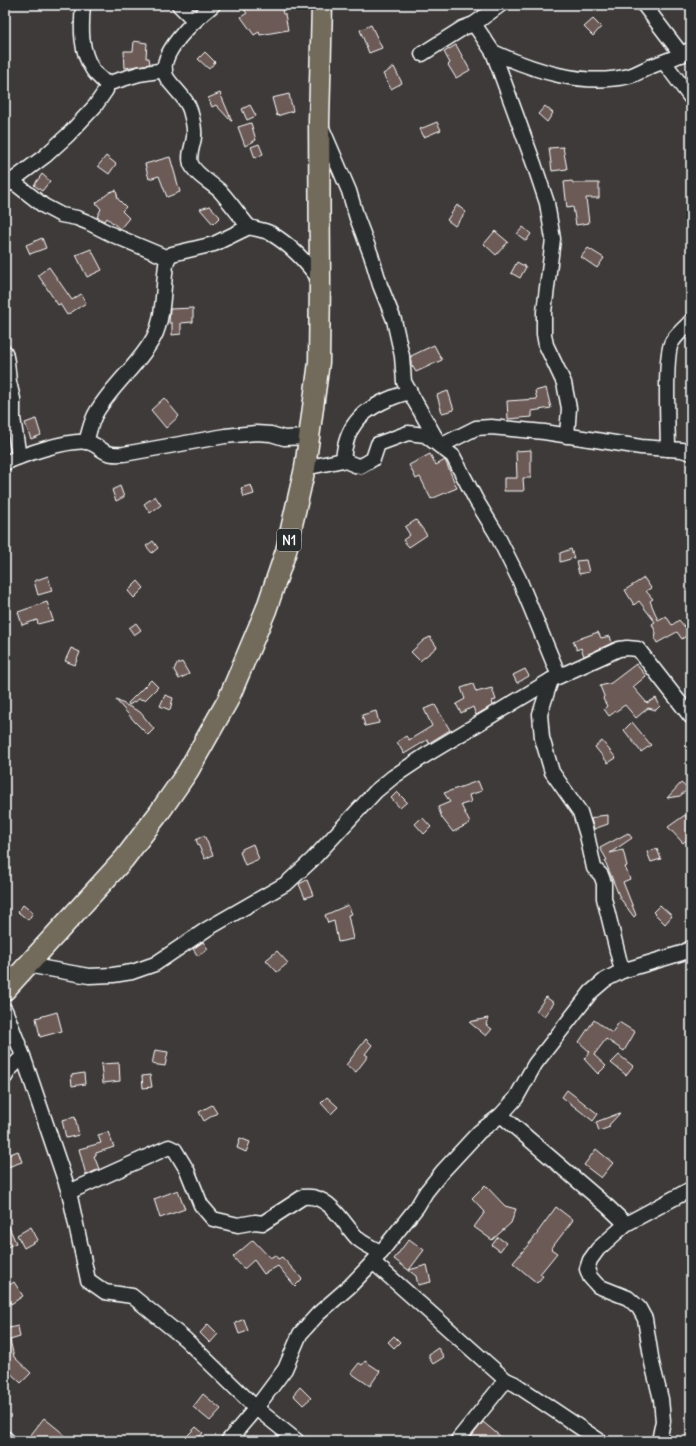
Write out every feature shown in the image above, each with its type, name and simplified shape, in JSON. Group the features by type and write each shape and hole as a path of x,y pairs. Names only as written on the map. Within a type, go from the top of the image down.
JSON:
{"highway":[{"name":"N1","path":"5,990 124,859 188,771 228,700 266,610 286,552 305,468 319,362 319,122 322,5"}],"street":[{"path":"83,5 81,29 84,46 89,63 94,72 106,84 106,90 95,106 53,148 9,183 44,206 61,215 78,218 113,235 168,258"},
{"path":"179,5 195,21"},
{"path":"213,5 176,41 167,60 165,70 166,77 184,99 190,110 194,136 190,153 191,164 201,176 220,192 248,227 268,232 283,242 302,257 320,280"},
{"path":"422,54 463,28 474,24 500,5"},
{"path":"493,52 522,65 546,73 592,80 609,80 631,76 686,52 644,5"},
{"path":"474,24 493,52 547,203 553,239 544,312 544,334 546,345 564,383 568,408 567,436"},
{"path":"664,62 691,98"},
{"path":"106,84 139,74 165,70"},
{"path":"319,122 349,191 380,285 394,320 402,356 404,382 440,446"},
{"path":"86,442 96,414 154,337 160,320 168,258 172,254 194,250 214,244 248,227"},
{"path":"668,449 667,394 671,342 691,321"},
{"path":"6,359 13,399 13,418 18,457"},
{"path":"343,460 350,433 357,420 377,405 398,394 410,392"},
{"path":"440,446 476,428 491,427 544,432 641,447 682,450 691,453"},
{"path":"5,463 40,450 72,443 86,442 96,445 107,453 119,454 167,447 205,438 233,435 256,433 271,434 284,438 309,437"},
{"path":"305,468 343,460 361,466 373,459 378,444 408,433 425,435 453,456 476,500 496,533 519,579 555,678 540,714 542,738 552,772 580,812 587,835 594,868 601,876 604,883 604,898 622,970"},
{"path":"27,965 89,976 113,976 132,972 155,964 207,929 287,883 312,860 376,791 393,777 426,755 555,678 619,649 638,649 691,717"},
{"path":"228,1441 256,1408 285,1369 300,1334 318,1314 349,1287 377,1257 417,1207 426,1192 442,1172 479,1132 500,1115 516,1098 535,1064 591,992 605,980 622,970 682,953 691,948"},
{"path":"5,1010 23,1056 68,1192 88,1280 105,1292 132,1296 185,1339 256,1408 297,1441"},
{"path":"5,1077 9,1070 23,1056"},
{"path":"500,1115 626,1224"},
{"path":"68,1192 169,1147 175,1150 187,1170 201,1205 213,1219 238,1225 255,1222 263,1223 303,1197 310,1196 318,1198 331,1207 359,1240 506,1380 515,1384 600,1441"},
{"path":"659,1441 662,1422 661,1399 652,1362 645,1320 639,1308 628,1298 598,1286 590,1276 587,1269 590,1260 598,1249 626,1224 691,1189"},
{"path":"457,1441 506,1380"},
{"path":"5,1438 8,1441"}],"building":[{"path":"272,5 281,5 283,14 285,14 288,30 260,35 259,32 254,35 241,17 247,13 244,10"},
{"path":"593,19 601,27 593,36 584,27"},
{"path":"371,25 382,48 369,53 360,30"},
{"path":"134,41 147,43 146,58 149,58 150,64 125,68 124,51 133,51"},
{"path":"456,45 470,70 456,78 448,65 450,63 444,52"},
{"path":"205,52 215,62 209,69 198,59"},
{"path":"394,67 402,83 391,89 383,74"},
{"path":"220,93 232,121 216,105 212,107 208,98"},
{"path":"289,94 293,111 277,116 272,98"},
{"path":"250,105 256,116 247,120 242,109"},
{"path":"545,106 553,113 547,122 538,114"},
{"path":"437,122 441,130 424,137 420,129"},
{"path":"251,123 256,140 245,146 238,127"},
{"path":"259,144 263,154 255,158 251,147"},
{"path":"563,147 567,169 552,171 549,148"},
{"path":"106,156 116,164 109,174 98,166"},
{"path":"170,157 180,192 167,197 159,176 149,179 145,164"},
{"path":"42,174 50,181 42,191 34,185"},
{"path":"572,181 573,183 599,183 599,198 586,198 589,223 576,225 573,207 567,208 564,182"},
{"path":"116,190 118,199 126,207 122,211 129,218 120,229 107,218 105,221 97,217 101,209 96,203 110,192"},
{"path":"457,205 466,212 455,226 447,220"},
{"path":"210,206 220,217 213,224 200,209"},
{"path":"523,227 531,234 526,241 517,234"},
{"path":"495,231 508,242 496,255 484,244"},
{"path":"42,238 46,248 30,254 26,245"},
{"path":"588,248 604,258 597,268 581,257"},
{"path":"91,249 102,270 87,277 76,255"},
{"path":"517,262 526,267 520,278 511,273"},
{"path":"49,267 72,300 81,294 86,303 67,315 60,304 58,305 38,275"},
{"path":"193,308 193,322 181,323 181,334 172,335 172,323 169,323 170,309"},
{"path":"434,345 442,360 416,372 411,364 411,356"},
{"path":"546,388 551,408 532,411 532,417 508,419 507,401 537,399 535,391"},
{"path":"448,391 454,410 442,413 437,395"},
{"path":"164,398 179,416 166,428 151,410"},
{"path":"36,419 41,435 31,439 25,423"},
{"path":"531,450 531,478 523,478 524,491 504,491 504,478 517,478 516,451"},
{"path":"430,454 436,465 445,460 457,488 431,499 420,477 416,479 409,465"},
{"path":"251,485 254,494 244,497 241,488"},
{"path":"120,486 124,497 116,501 112,490"},
{"path":"155,496 161,505 150,513 144,504"},
{"path":"416,520 427,535 409,547 403,540 410,535 405,527"},
{"path":"153,541 158,548 152,553 146,546"},
{"path":"571,549 574,558 560,562 560,553"},
{"path":"586,560 589,572 579,574 576,561"},
{"path":"48,576 52,591 38,595 34,581"},
{"path":"644,578 651,588 646,591 653,599 650,601 658,620 666,616 672,625 679,620 690,633 682,639 677,632 657,643 655,639 656,633 652,624 655,622 639,601 634,605 625,590"},
{"path":"138,581 144,588 134,598 128,591"},
{"path":"47,602 53,620 38,624 37,620 22,625 18,612"},
{"path":"136,623 141,630 134,635 129,628"},
{"path":"598,632 601,638 610,636 612,643 584,656 581,648 577,650 573,641"},
{"path":"430,637 437,647 420,661 411,652 424,640"},
{"path":"71,648 80,652 75,665 65,661"},
{"path":"182,662 189,674 179,679 174,670 176,665"},
{"path":"636,664 646,676 633,687 647,703 656,698 660,706 656,710 648,708 636,718 625,705 609,716 604,709 607,706 603,699 604,696 600,686 611,683"},
{"path":"525,669 529,676 517,683 513,675"},
{"path":"151,680 158,687 145,700 139,699 129,705 128,703"},
{"path":"473,684 476,692 492,688 496,700 492,701 493,705 476,715 473,707 461,713 456,704 465,699 461,688"},
{"path":"165,695 173,698 170,710 160,706"},
{"path":"116,700 140,712 154,729 148,735"},
{"path":"435,705 450,730 429,743 427,740 404,754 397,742 406,736 409,740 432,726 424,709"},
{"path":"376,711 379,723 365,726 362,715"},
{"path":"632,722 651,745 641,752 624,730"},
{"path":"602,741 616,758 608,763 595,747"},
{"path":"478,781 482,791 469,795 471,802 461,805 470,823 453,832 442,818 438,807 450,802 444,793"},
{"path":"681,783 688,789 680,796 667,798"},
{"path":"397,792 407,802 400,808 391,798"},
{"path":"608,815 608,824 594,829 591,819"},
{"path":"685,815 691,825 691,836 683,843 668,827"},
{"path":"422,817 431,827 424,834 415,824"},
{"path":"628,833 632,838 610,853 623,850 627,866 625,867 630,879 623,882 636,915 634,917 620,898 605,861 607,860 600,848"},
{"path":"204,835 213,855 205,859 196,840"},
{"path":"253,844 259,859 245,865 240,852 242,849"},
{"path":"657,849 661,859 651,862 647,852"},
{"path":"307,880 313,895 305,898 299,884"},
{"path":"23,905 33,913 28,920 18,912"},
{"path":"348,905 352,914 348,915 353,939 338,942 334,921 328,923 325,915"},
{"path":"660,905 672,916 665,924 653,912"},
{"path":"203,942 208,949 198,956 193,949"},
{"path":"277,951 288,963 277,972 266,960"},
{"path":"546,997 554,1003 544,1016 536,1011"},
{"path":"57,1012 62,1031 40,1037 36,1018"},
{"path":"488,1018 486,1025 492,1029 486,1036 469,1022"},
{"path":"594,1020 612,1033 619,1022 635,1032 624,1051 606,1039 594,1055 606,1066 598,1074 584,1059 590,1052 579,1042"},
{"path":"366,1039 372,1045 365,1054 368,1056 356,1072 346,1065"},
{"path":"155,1050 168,1052 165,1066 152,1064"},
{"path":"619,1055 633,1066 626,1075 611,1063"},
{"path":"119,1063 120,1081 103,1083 101,1064"},
{"path":"84,1073 85,1084 72,1086 71,1075"},
{"path":"150,1075 152,1087 143,1088 142,1076"},
{"path":"567,1090 598,1114 593,1121 562,1097"},
{"path":"327,1097 338,1107 331,1114 321,1103"},
{"path":"212,1105 217,1113 204,1121 199,1112"},
{"path":"620,1113 609,1125 610,1127 599,1131 596,1122"},
{"path":"75,1117 79,1135 66,1138 62,1120"},
{"path":"108,1132 114,1147 96,1153 94,1156 99,1169 86,1175 79,1149 101,1143 98,1135"},
{"path":"240,1138 250,1142 246,1152 237,1148"},
{"path":"596,1149 613,1163 601,1178 584,1165"},
{"path":"18,1151 22,1162 5,1168 5,1156"},
{"path":"485,1185 505,1206 516,1209 511,1223 492,1240 474,1227 485,1212 472,1198"},
{"path":"178,1190 185,1209 160,1218 154,1199"},
{"path":"556,1207 573,1220 551,1249 557,1253 540,1274 543,1276 537,1283 513,1263 538,1233"},
{"path":"5,1218 16,1243 5,1248"},
{"path":"31,1227 38,1240 24,1248 17,1235"},
{"path":"498,1237 506,1243 500,1251 492,1245"},
{"path":"409,1239 424,1250 409,1270 427,1265 431,1282 418,1285 416,1276 394,1259"},
{"path":"253,1240 270,1258 275,1255 278,1259 282,1257 302,1279 295,1286 278,1266 264,1274 254,1260 244,1269 233,1257"},
{"path":"14,1282 23,1296 11,1304 5,1294 5,1288"},
{"path":"244,1319 248,1331 239,1334 235,1323"},
{"path":"208,1324 218,1334 210,1343 200,1333"},
{"path":"18,1326 20,1337 10,1340 14,1357 31,1373 21,1383 5,1368 5,1329"},
{"path":"394,1336 400,1342 394,1348 388,1342"},
{"path":"438,1348 444,1357 433,1364 429,1358 429,1354"},
{"path":"365,1361 380,1371 370,1386 351,1373 359,1363 362,1365"},
{"path":"300,1387 311,1398 303,1405 293,1395"},
{"path":"203,1394 221,1409 210,1421 193,1407"},
{"path":"44,1418 65,1435 60,1441 26,1441"},
{"path":"483,1422 506,1441 468,1441"},
{"path":"196,1427 203,1433 195,1441 191,1441 186,1437"}]}
